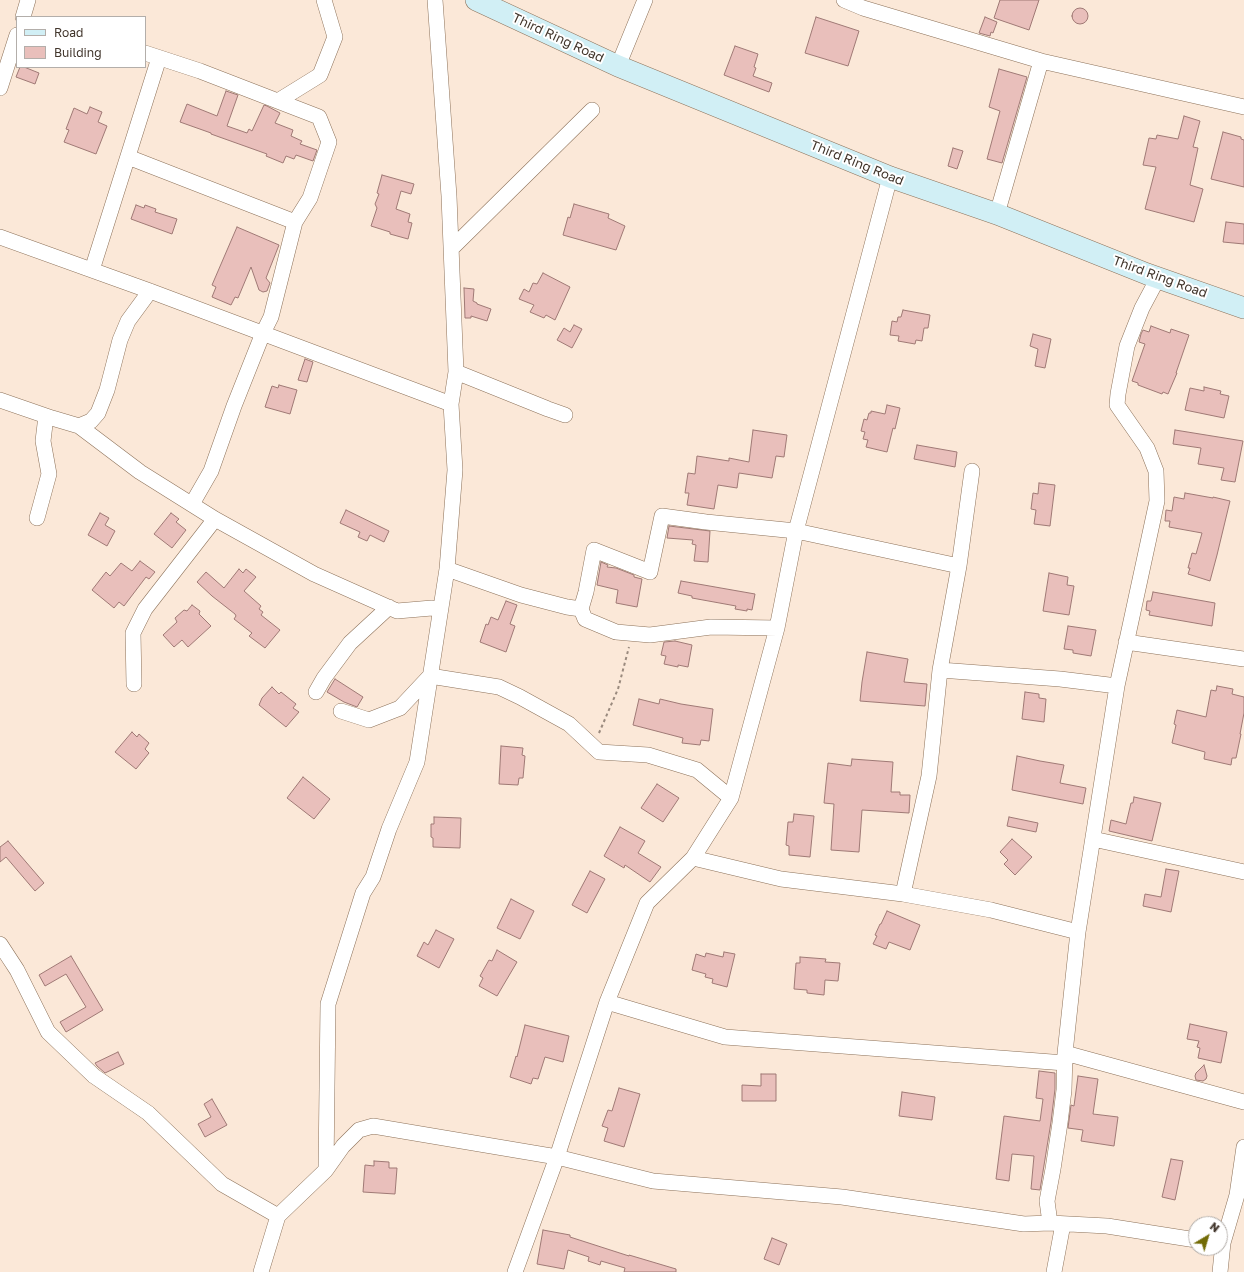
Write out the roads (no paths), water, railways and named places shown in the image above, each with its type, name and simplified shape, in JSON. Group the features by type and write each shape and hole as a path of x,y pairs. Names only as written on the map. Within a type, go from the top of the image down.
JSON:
{"street":[{"path":"26,16 28,0"},
{"path":"278,101 320,75 335,37 324,0"},
{"path":"326,1170 328,1004 363,893 373,877 389,829 417,762 447,569 455,470 452,404 456,372 449,196 435,0"},
{"name":"Third Ring Road","path":"476,0 618,66 890,177 997,214 1158,278 1244,308"},
{"path":"618,66 645,0"},
{"path":"844,0 865,4 1041,61 1244,107"},
{"path":"0,88 16,38"},
{"path":"92,270 128,157 152,55 200,71 319,117 329,142 310,198 295,222 271,316 234,406 211,471 192,504"},
{"path":"997,214 1041,61"},
{"path":"451,249 592,110"},
{"path":"128,157 295,222"},
{"path":"515,1272 557,1157 607,1002 647,903 693,858 731,798 777,628 796,530 890,177"},
{"path":"0,237 150,291 452,404"},
{"path":"1054,1272 1057,1224 1047,1201 1064,1090 1065,1058 1078,932 1094,839 1117,686 1157,501 1156,471 1146,448 1117,404 1118,394 1127,346 1142,308 1158,278"},
{"path":"79,426 91,420 98,413 107,390 120,340 128,321 150,291"},
{"path":"456,372 548,409 565,414"},
{"path":"0,400 79,426 140,472 215,519 314,574 398,611 432,608 440,610"},
{"path":"37,518 49,474 43,441 46,416"},
{"path":"903,894 928,776 940,670 958,566 972,471"},
{"path":"777,628 712,627 650,635 616,632 586,619 581,609 586,592 594,550 650,572 662,516 706,522 796,530 958,566"},
{"path":"134,684 133,633 145,609 215,519"},
{"path":"447,569 521,595 567,607 581,609"},
{"path":"316,692 324,678 350,642 389,607"},
{"path":"1126,642 1244,659"},
{"path":"940,670 1060,679 1117,686"},
{"path":"430,676 499,687 569,724 599,752 648,756 697,770 731,798"},
{"path":"341,711 369,720 400,708 430,676"},
{"path":"1094,839 1244,872"},
{"path":"693,858 781,879 903,894 991,910 1078,932"},
{"path":"0,944 17,970 48,1032 94,1076 148,1113 222,1184 278,1216"},
{"path":"607,1002 725,1037 1065,1058 1244,1102"},
{"path":"261,1272 278,1216 326,1170 343,1146 359,1130 373,1126 557,1157 653,1181 842,1197 1024,1224 1107,1226 1188,1239"},
{"path":"1228,1233 1237,1220 1237,1195 1244,1147"},
{"path":"1220,1272 1221,1256"}]}
